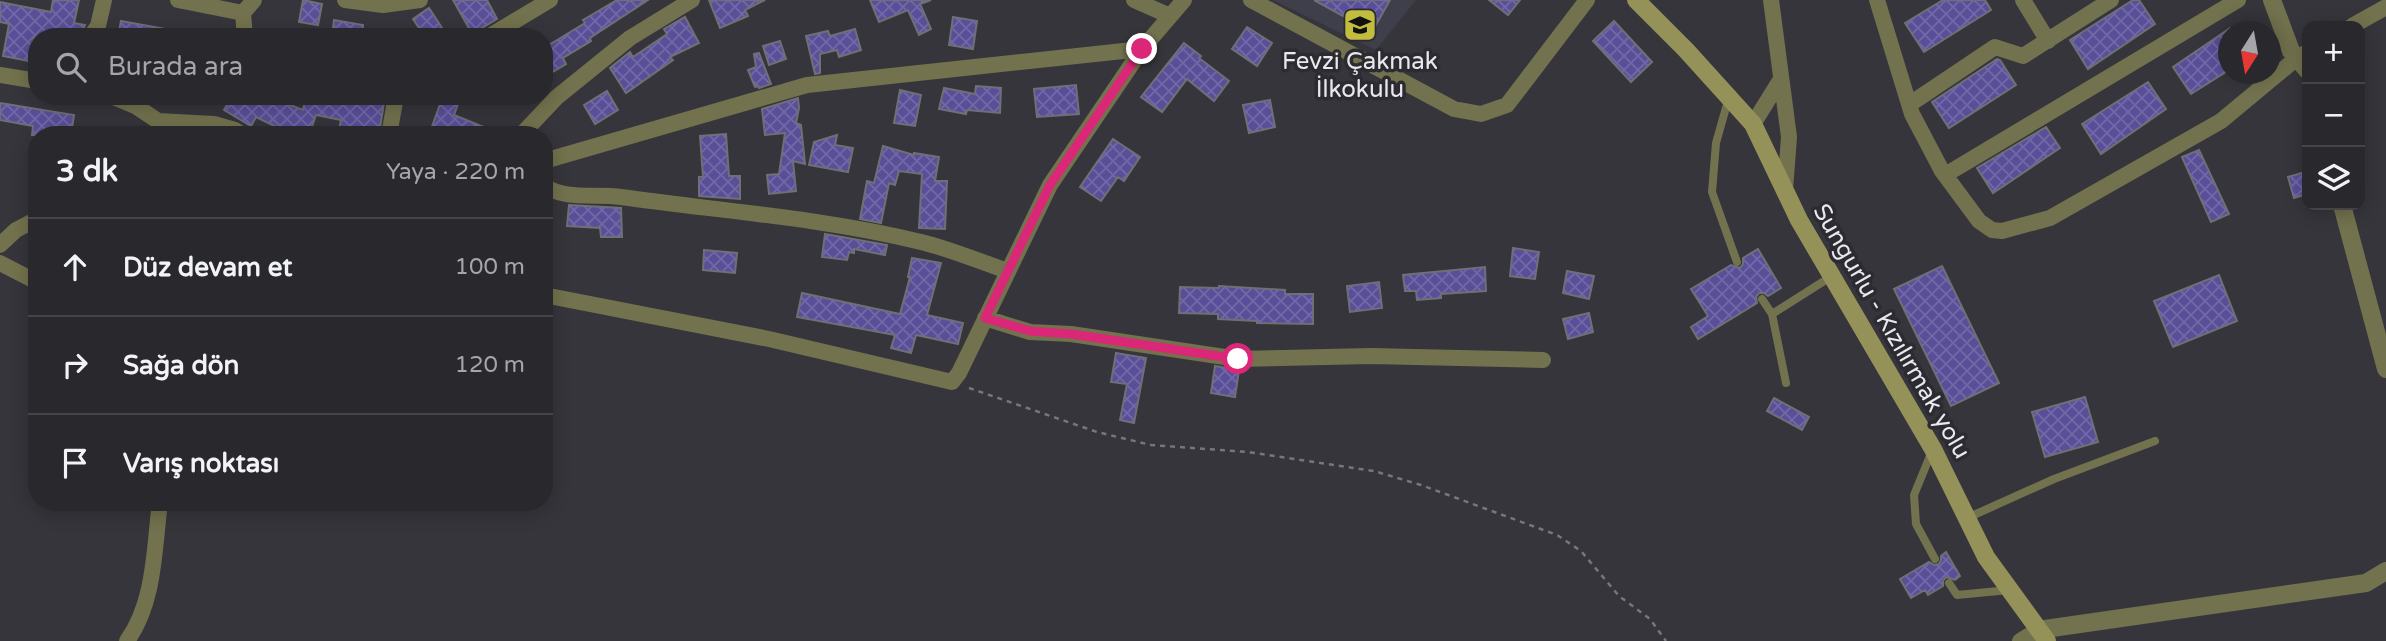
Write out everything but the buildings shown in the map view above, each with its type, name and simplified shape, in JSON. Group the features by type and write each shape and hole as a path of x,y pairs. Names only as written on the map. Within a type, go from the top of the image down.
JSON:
{"main road":[{"name":"Sungurlu - Kızılırmak yolu","path":"1636,0 1753,124 1800,220 1933,449 1986,557 2043,635"}],"street":[{"path":"97,28 104,0"},
{"path":"178,0 243,13"},
{"path":"244,28 243,13 254,0"},
{"path":"345,0 383,5 419,0"},
{"path":"503,28 550,0"},
{"path":"553,101 630,38 692,0"},
{"path":"1134,0 1170,16"},
{"path":"553,297 769,339 952,382 960,373 1050,185 1142,49 1184,0"},
{"path":"1251,0 1454,109 1481,114 1507,105 1587,0"},
{"path":"1771,0 1789,137 1785,190"},
{"path":"1877,0 1912,114 1945,174 1979,221 1992,230 2002,231 2050,218 2221,121 2302,61"},
{"path":"2023,0 2048,41"},
{"path":"1910,104 1995,47 2023,56 2111,0"},
{"path":"1945,174 2238,0"},
{"path":"2272,0 2291,51 2302,59"},
{"path":"2361,21 2386,7"},
{"path":"553,157 807,85 1142,49"},
{"path":"0,75 28,80"},
{"path":"1753,124 1781,79"},
{"path":"132,105 155,126"},
{"path":"391,126 394,105"},
{"path":"530,126 549,105"},
{"path":"186,126 221,126"},
{"path":"553,191 562,194 605,194 845,226 924,242 1007,271"},
{"path":"2343,210 2386,369"},
{"path":"0,245 16,230 28,224"},
{"path":"0,263 28,277"},
{"path":"985,318 1030,331 1071,334 1238,359 1371,356 1543,360"},
{"path":"127,641 139,625 149,592 159,511"},
{"path":"2020,641 2043,635 2366,583 2386,570"}],"lane":[{"path":"1729,97 1716,143 1712,192 1737,262"},
{"path":"1772,314 1832,276"},
{"path":"1762,299 1772,314 1786,383"},
{"path":"1967,518 2054,479 2155,441"},
{"path":"1933,449 1914,495 1916,524 1936,559"},
{"path":"1949,583 1957,595 2010,590"}],"path":[{"path":"952,382 1097,432 1151,445 1273,456 1374,471 1421,485 1557,535 1581,551 1619,596 1650,619 1666,641"}],"shaded area":[{"name":"Fevzi Çakmak İlkokulu","path":"1273,0 1416,0 1376,50"}],"place":[{"name":"Fevzi Çakmak İlkokulu","path":"1360,25"}],"route":[{"path":"1142,49 1050,185 985,318 1030,331 1071,334 1238,359"}]}
